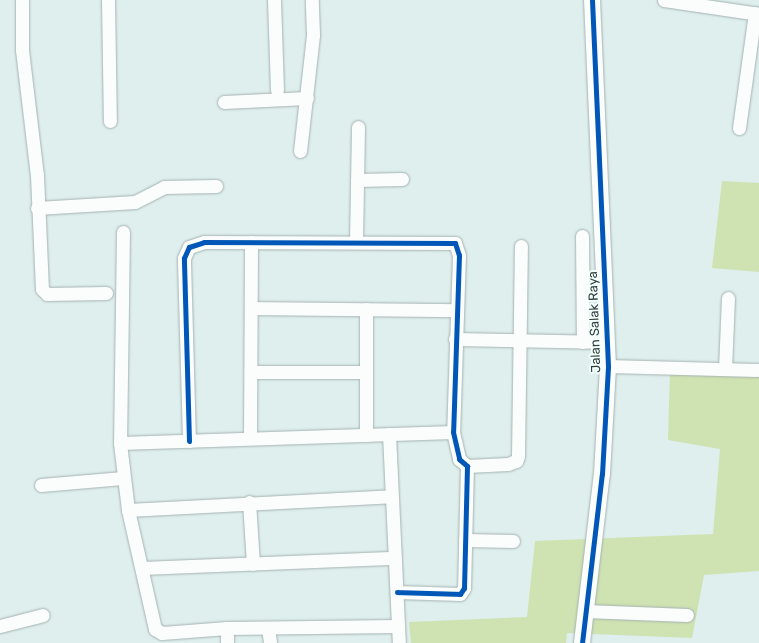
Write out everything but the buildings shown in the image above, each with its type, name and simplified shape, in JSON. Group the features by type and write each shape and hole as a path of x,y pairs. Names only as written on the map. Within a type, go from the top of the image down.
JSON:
{"street":[{"path":"22,0 22,50 37,175 37,208 42,289 47,294 106,293"},
{"path":"108,0 110,121"},
{"path":"274,0 277,90"},
{"path":"300,151 313,35 312,0"},
{"name":"Jalan Salak Raya","path":"582,643 602,474 608,366 592,0"},
{"path":"664,0 757,13 739,128"},
{"path":"224,102 307,98"},
{"path":"356,242 358,127"},
{"path":"357,180 402,179"},
{"path":"37,208 135,202 164,187 216,186"},
{"path":"123,232 120,443 123,478 128,510 142,568 150,620 158,632 227,628 398,626"},
{"path":"582,236 583,342"},
{"path":"189,441 185,253 189,247 204,242 455,243 459,256 453,432 459,459 467,466 516,461 520,341 521,246"},
{"path":"250,438 252,308 251,242"},
{"path":"725,369 728,298"},
{"path":"252,308 456,310"},
{"path":"366,309 366,435"},
{"path":"456,339 608,342"},
{"path":"608,366 759,370"},
{"path":"251,372 366,372"},
{"path":"120,443 453,432"},
{"path":"389,434 399,643"},
{"path":"396,592 460,594 464,588 467,466"},
{"path":"41,486 123,478"},
{"path":"128,510 249,502 391,496"},
{"path":"249,502 253,564"},
{"path":"465,540 513,541"},
{"path":"142,568 395,558"},
{"path":"586,611 687,614"},
{"path":"0,626 43,615"},
{"path":"227,628 227,643"},
{"path":"268,628 270,643"}],"green space":[{"path":"722,181 759,183 759,272 712,268"},
{"path":"670,368 759,370 759,571 704,575 692,638 567,633 566,643 411,643 409,622 527,617 535,541 713,534 720,449 668,440"}],"cycle path":[{"path":"582,643 602,474 608,366 592,0"},
{"path":"189,441 184,258 189,247 204,242 455,243 459,255 453,432 459,459 467,466 464,588 460,594 397,592"}]}
